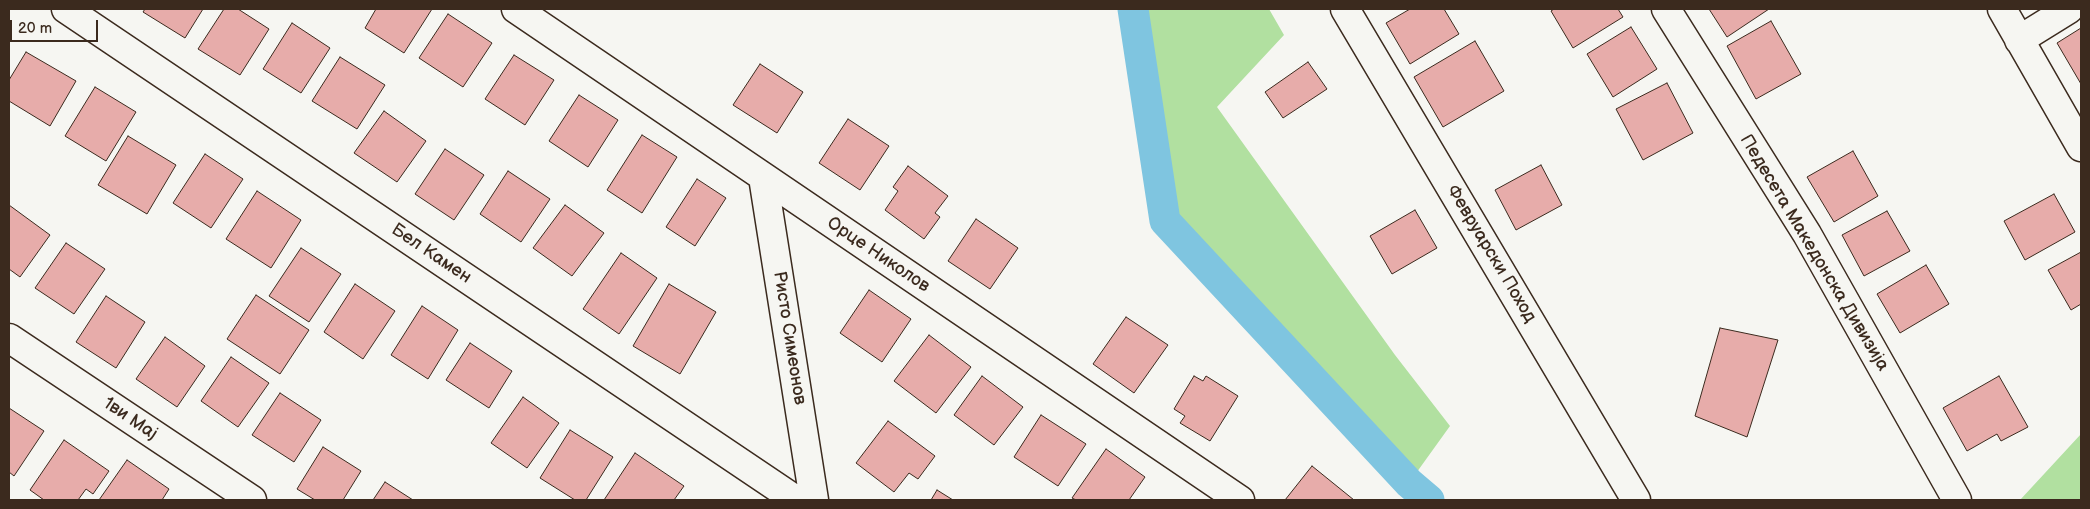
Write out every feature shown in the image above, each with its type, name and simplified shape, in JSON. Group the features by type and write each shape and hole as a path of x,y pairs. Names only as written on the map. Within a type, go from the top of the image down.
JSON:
{"street":[{"name":"Бел Камен","path":"66,9 796,500"},
{"name":"Орце Николов","path":"516,9 1240,500"},
{"name":"Февруарски Поход","path":"1345,9 1636,500"},
{"name":"Педесета Македонска Дивизија","path":"1666,9 1807,234 1957,500"},
{"path":"2002,9 2081,147"},
{"path":"2019,40 2069,9"},
{"name":"Ристо Симеонов","path":"763,177 814,500"},
{"name":"1ви Мај","path":"9,338 252,500"}],"green space":[{"path":"1133,9 1269,9 1284,35 1217,107 1395,355 1450,426 1409,483 1166,232"},
{"path":"2081,434 2081,500 2020,500"}],"building":[{"path":"145,9 203,9 185,38 143,12"},
{"path":"224,9 238,9 269,29 240,75 198,49"},
{"path":"376,9 432,9 404,53 365,28"},
{"path":"1410,9 1444,9 1459,34 1410,64 1386,23"},
{"path":"1554,9 1618,9 1623,17 1573,48 1551,11"},
{"path":"1709,9 1769,9 1727,37"},
{"path":"448,14 492,43 463,87 419,58"},
{"path":"1771,21 1801,74 1756,99 1727,46"},
{"path":"292,23 330,48 301,93 263,69"},
{"path":"1631,27 1657,69 1613,97 1587,54"},
{"path":"2081,28 2081,84 2057,43"},
{"path":"1475,41 1504,91 1443,127 1414,77"},
{"path":"26,52 76,81 50,126 9,101 9,80"},
{"path":"514,55 554,80 525,125 485,99"},
{"path":"340,57 385,85 357,129 312,101"},
{"path":"1308,62 1327,89 1283,118 1265,92"},
{"path":"760,64 803,92 777,133 733,105"},
{"path":"1667,83 1693,133 1643,160 1616,109"},
{"path":"95,87 136,112 106,161 65,136"},
{"path":"579,95 618,120 588,167 549,141"},
{"path":"384,111 426,141 397,182 354,153"},
{"path":"848,119 889,146 860,190 819,163"},
{"path":"642,135 677,157 642,213 607,190"},
{"path":"128,136 176,165 147,214 98,185"},
{"path":"445,149 484,175 454,220 415,194"},
{"path":"1853,151 1878,196 1834,222 1807,177"},
{"path":"205,154 243,179 211,228 173,203"},
{"path":"1541,165 1562,205 1516,230 1495,190"},
{"path":"908,166 948,196 935,213 940,217 924,239 885,210 898,191 893,187"},
{"path":"508,171 550,199 521,242 480,214"},
{"path":"697,179 726,198 695,246 666,227"},
{"path":"257,191 301,220 271,268 226,239"},
{"path":"2054,194 2075,232 2025,260 2004,221"},
{"path":"9,205 50,235 20,277 9,269"},
{"path":"565,205 604,233 572,276 533,248"},
{"path":"1415,210 1437,248 1392,274 1370,236"},
{"path":"1887,211 1910,251 1864,276 1842,235"},
{"path":"976,219 1018,248 990,289 948,261"},
{"path":"66,243 105,269 74,314 35,288"},
{"path":"301,248 341,274 309,322 269,296"},
{"path":"2081,252 2081,304 2071,310 2048,270"},
{"path":"621,253 657,278 619,334 583,309"},
{"path":"1926,265 1949,304 1900,333 1877,294"},
{"path":"355,284 395,311 363,359 324,332"},
{"path":"669,284 716,312 680,374 633,346"},
{"path":"869,290 911,319 882,362 840,333"},
{"path":"256,295 309,330 280,374 227,339"},
{"path":"106,296 145,322 116,368 76,342"},
{"path":"422,306 458,330 428,379 391,355"},
{"path":"1126,317 1168,345 1134,393 1093,364"},
{"path":"1720,328 1778,340 1747,437 1695,416"},
{"path":"929,335 971,367 936,413 894,381"},
{"path":"165,337 205,366 177,407 136,379"},
{"path":"470,343 512,371 489,408 446,380"},
{"path":"231,357 269,383 238,427 201,401"},
{"path":"982,376 1023,407 994,445 954,415"},
{"path":"1194,376 1203,381 1206,376 1238,396 1210,441 1180,423 1185,416 1174,409"},
{"path":"1999,376 2028,427 2001,441 1997,434 1967,451 1943,408"},
{"path":"280,393 321,420 294,462 252,435"},
{"path":"523,397 559,423 527,468 491,443"},
{"path":"9,408 44,431 14,476 9,472"},
{"path":"1041,415 1086,444 1058,486 1014,457"},
{"path":"888,421 935,456 918,479 909,473 894,492 856,463"},
{"path":"570,430 613,457 586,500 575,500 540,478"},
{"path":"64,440 109,471 93,494 86,489 78,500 44,500 30,490"},
{"path":"323,447 361,471 343,500 315,500 297,489"},
{"path":"1106,449 1145,477 1129,500 1076,500 1072,498"},
{"path":"635,453 684,486 674,500 604,500"},
{"path":"127,460 169,489 162,500 99,500"},
{"path":"1312,466 1354,500 1285,500"},
{"path":"385,482 413,500 373,500"},
{"path":"937,490 953,500 931,500"}],"waterway":[{"path":"1133,9 1165,221 1409,483 1429,500"}]}
